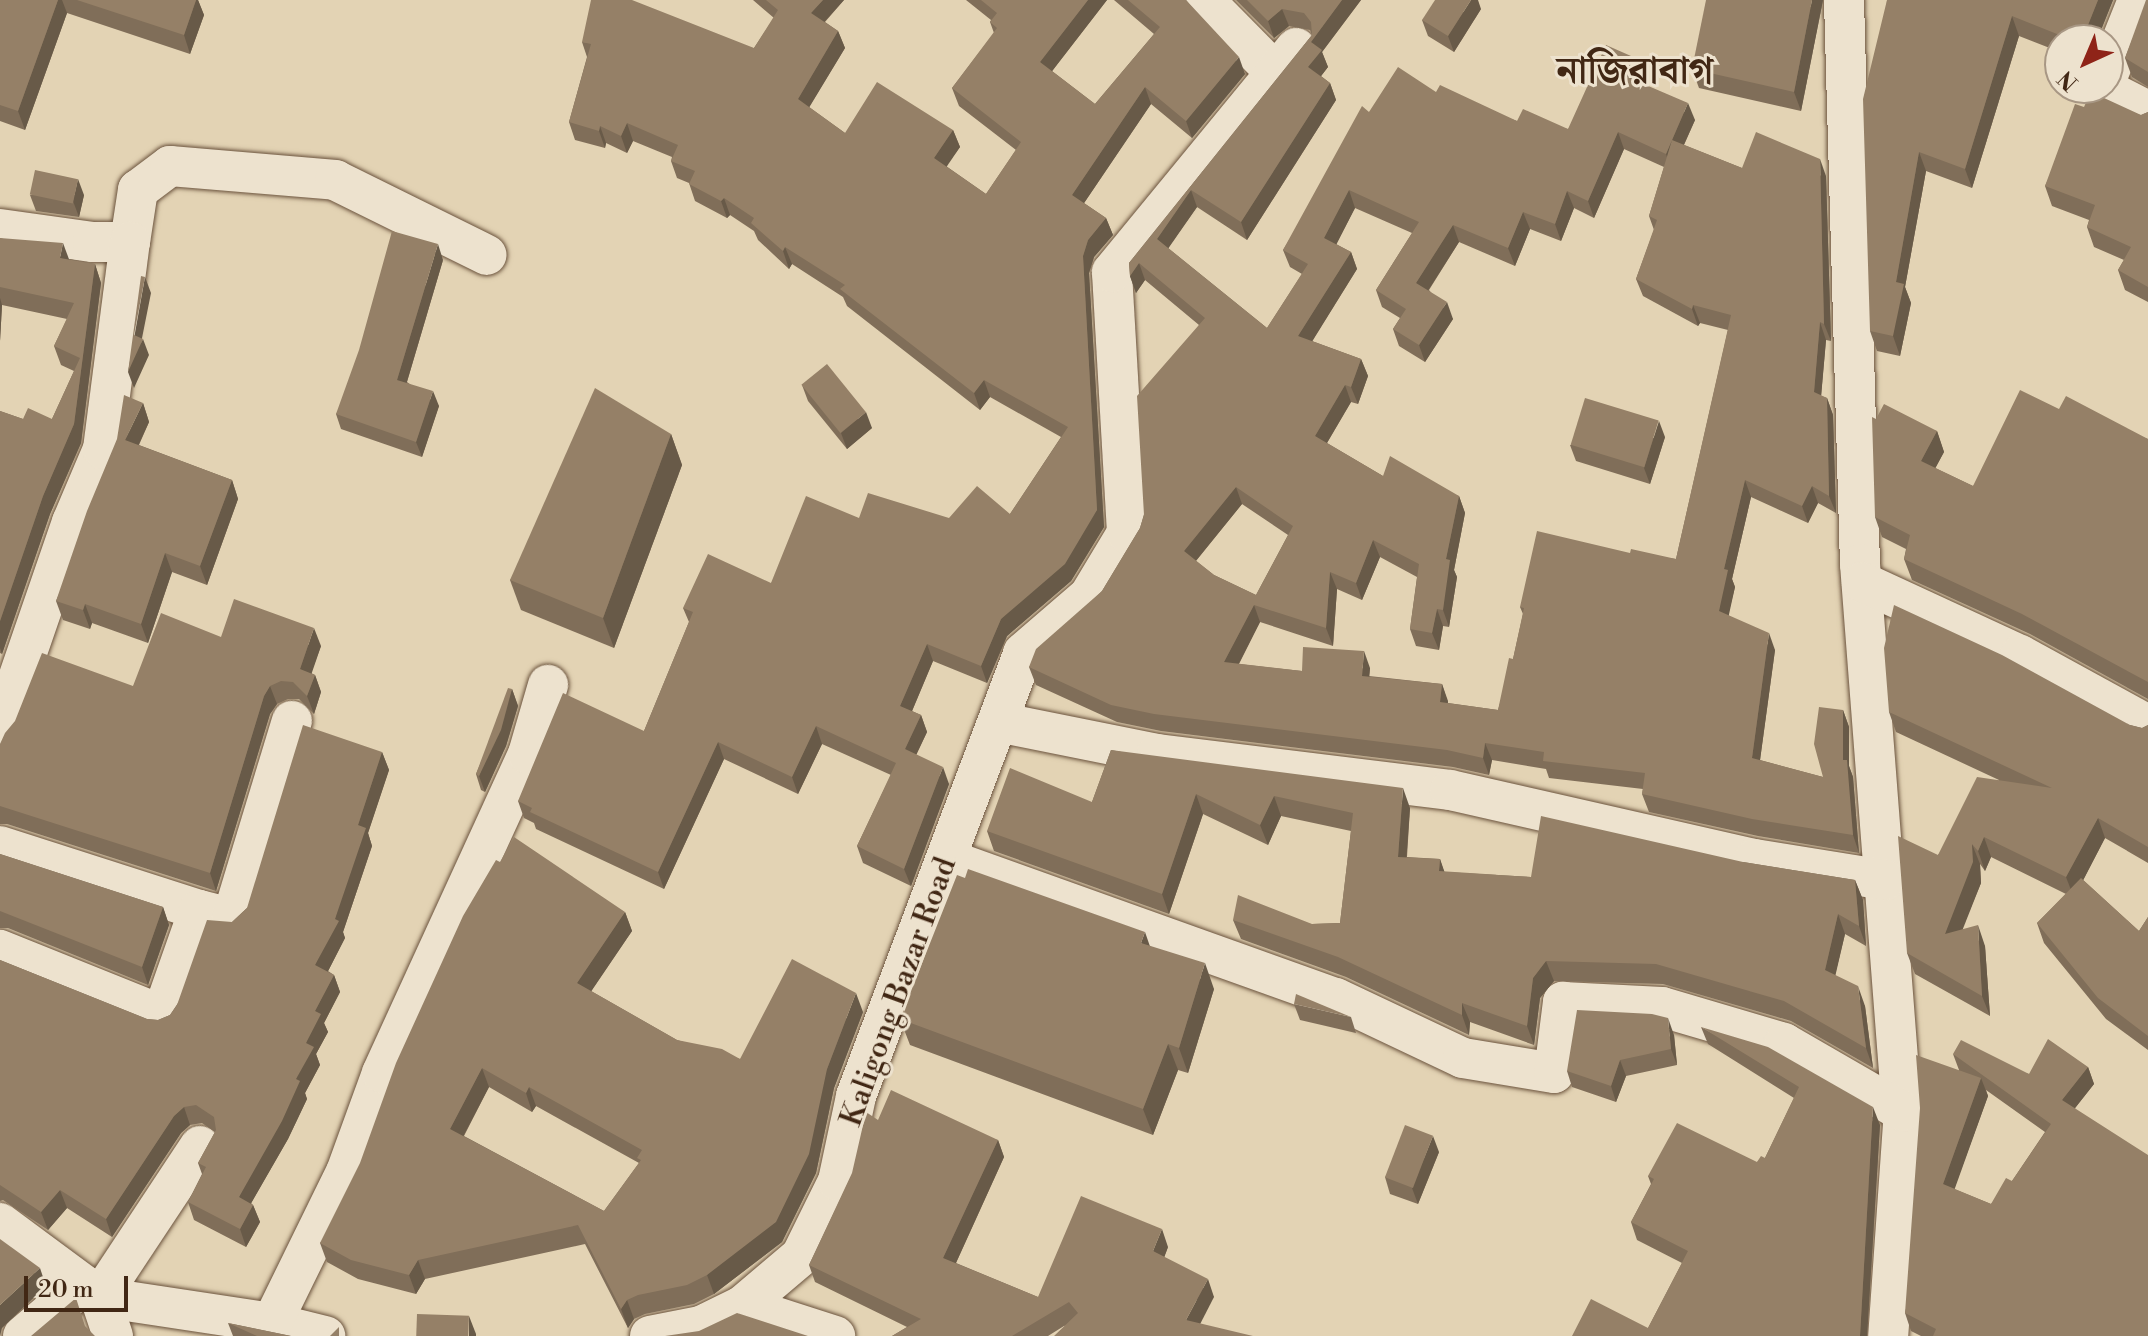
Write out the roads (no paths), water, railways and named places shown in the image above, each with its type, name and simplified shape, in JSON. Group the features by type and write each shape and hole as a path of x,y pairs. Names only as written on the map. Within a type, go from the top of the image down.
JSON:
{"street":[{"name":"Kaligong Bazar Road","path":"650,1336 704,1331 742,1306 801,1256 838,1181 856,1096 1023,653 1089,596 1127,533 1112,272 1286,60 1204,0"},
{"path":"1844,0 1862,582 1902,1111 1888,1336"},
{"path":"2124,35 2138,0"},
{"path":"2124,99 2148,111"},
{"path":"0,731 72,522 103,449 138,190 170,166 335,180 487,255"},
{"path":"0,229 93,242 130,242"},
{"path":"1862,582 2020,655 2148,725"},
{"path":"272,1323 346,1172 382,1073 528,754 548,685"},
{"path":"0,846 232,918 292,721"},
{"path":"998,722 1157,754 1450,790 1754,859 1885,880"},
{"path":"947,859 1336,998 1463,1058 1554,1073 1563,1002 1662,1007 1784,1043 1902,1111"},
{"path":"0,950 162,1015 199,910"},
{"path":"23,1336 92,1291 200,1146"},
{"path":"0,1223 92,1291 272,1323 325,1336"},
{"path":"92,1291 113,1336"},
{"path":"742,1306 835,1336"}],"district":[{"name":"নাজিরাবাগ","path":"1635,72"}]}
